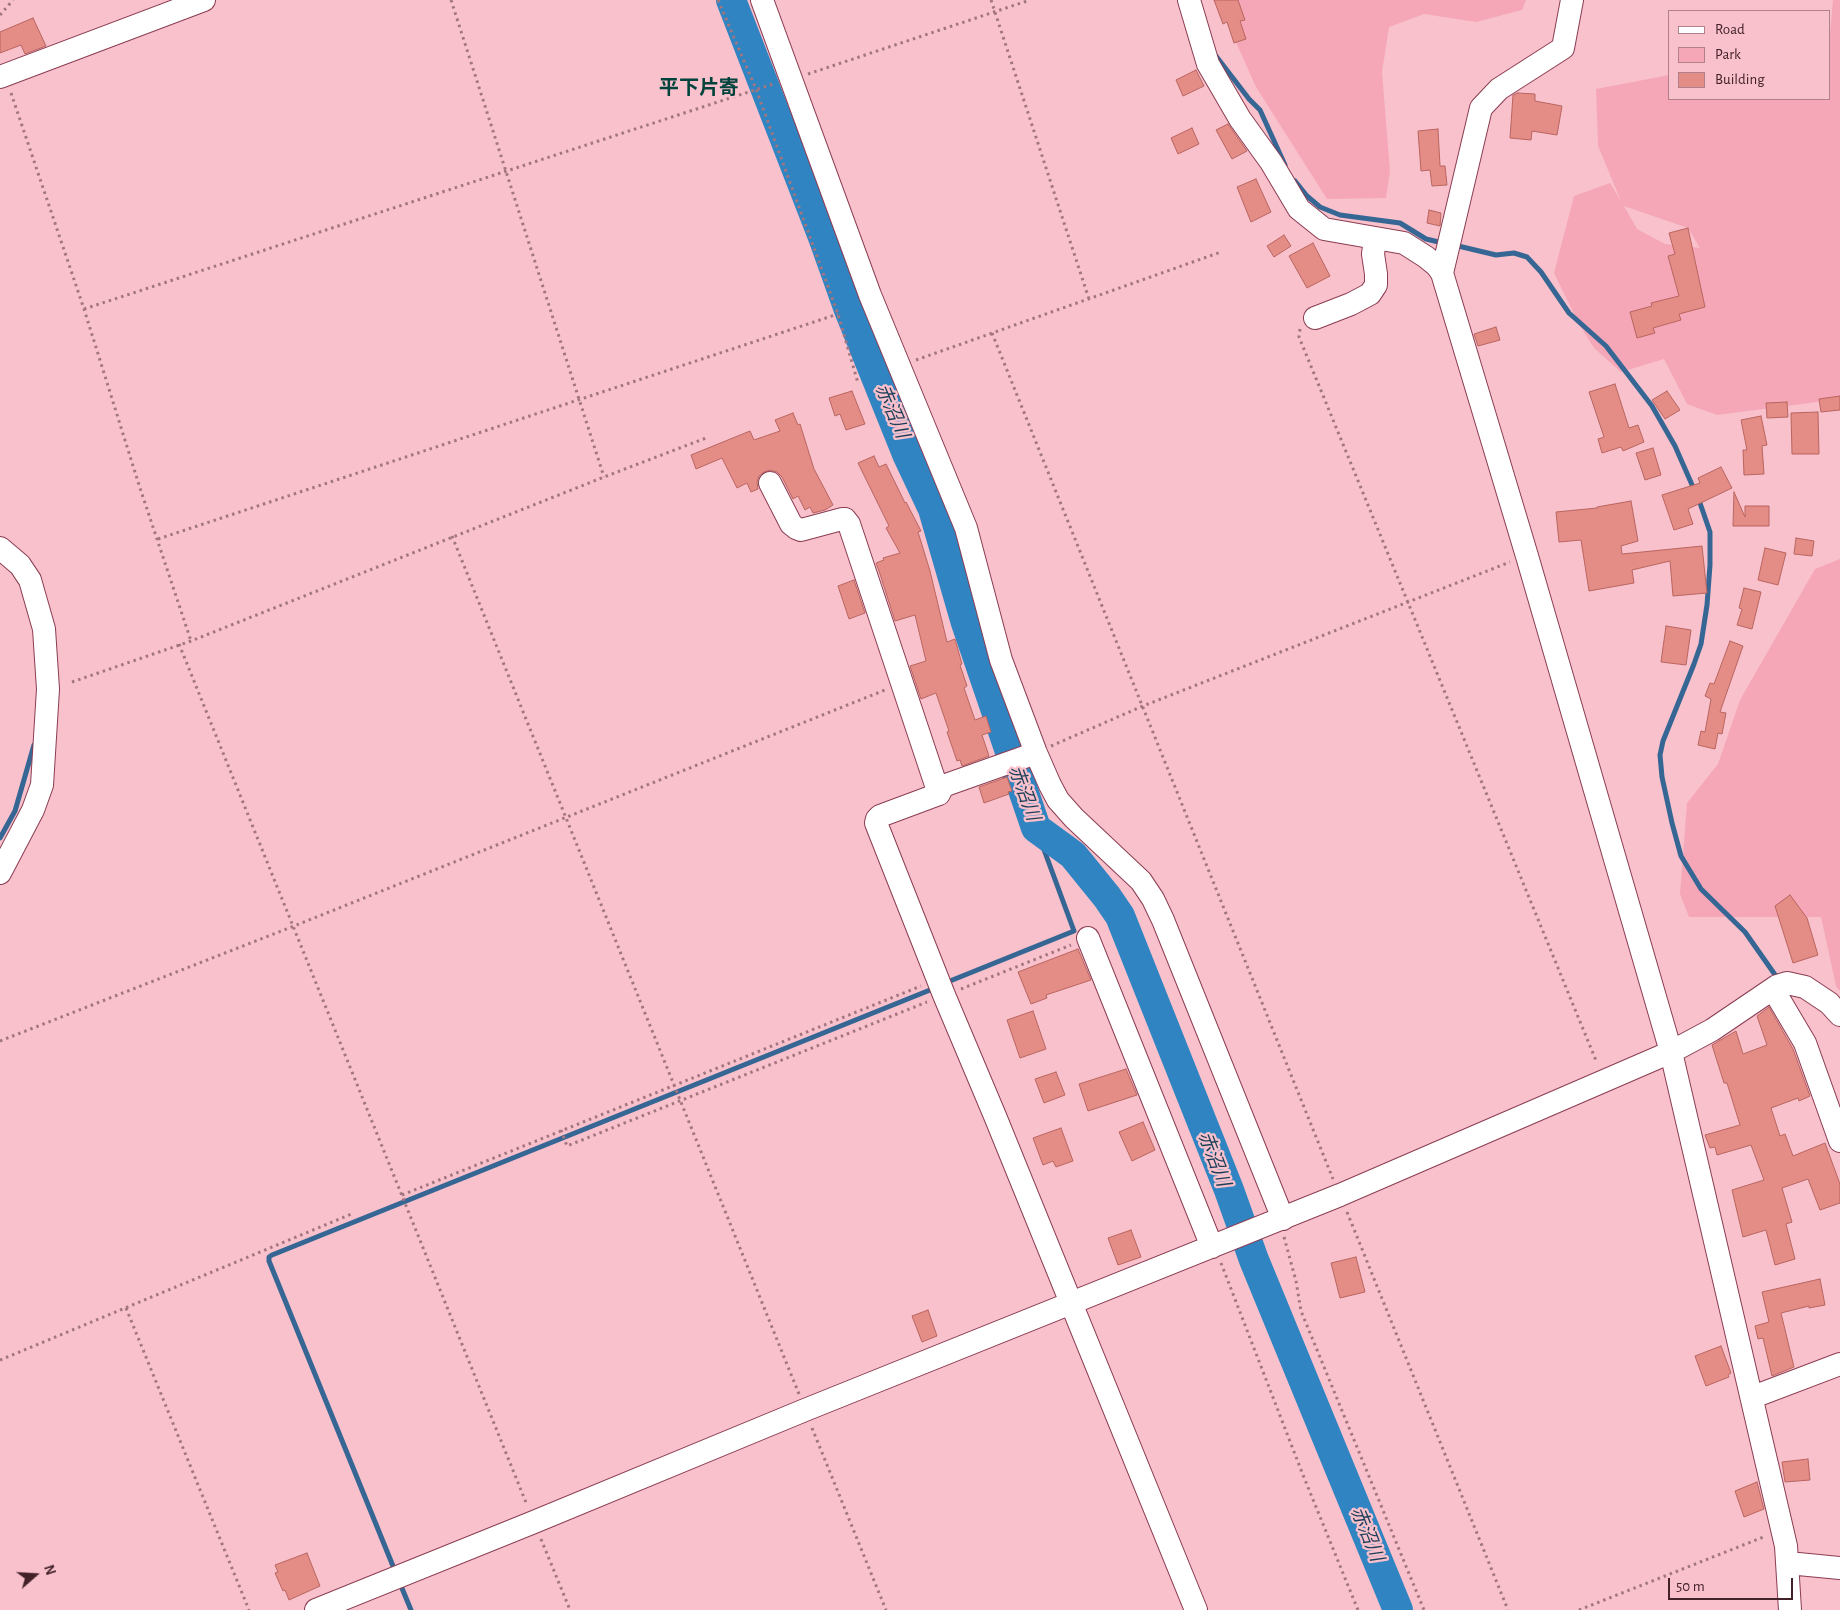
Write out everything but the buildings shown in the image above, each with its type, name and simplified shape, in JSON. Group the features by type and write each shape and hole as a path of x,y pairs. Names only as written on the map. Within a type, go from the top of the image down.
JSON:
{"street":[{"path":"2,76 204,0"},
{"path":"762,0 784,81 898,366 966,528 1001,660 1021,758 1050,785 1058,800 1074,818 1141,881 1154,899 1278,1221"},
{"path":"1189,0 1208,64 1240,119 1271,162 1299,209 1324,229 1404,243 1426,257 1442,273 1527,556 1671,1052 1783,1529 1788,1563 1790,1610"},
{"path":"1442,273 1481,108 1499,89 1563,48 1572,0"},
{"path":"1315,318 1352,304 1370,294 1376,285 1373,254 1374,238"},
{"path":"770,483 791,524 796,528 801,530 842,519 845,519 849,524 939,794"},
{"path":"0,548 20,565 30,580 44,629 48,689 42,785 33,810 0,873"},
{"path":"1021,758 943,786 939,794 880,816 876,824 1196,1610"},
{"path":"1088,938 1217,1245"},
{"path":"1779,986 1805,1043 1840,1141"},
{"path":"316,1610 805,1410 1340,1195 1671,1052 1712,1030 1779,986 1805,987 1828,1003 1840,1015"},
{"path":"1753,1397 1840,1364"},
{"path":"1788,1563 1840,1568"}],"path":[{"path":"0,15 13,0"},
{"path":"451,0 604,476"},
{"path":"718,0 757,89 838,314 858,383"},
{"path":"991,0 1089,299"},
{"path":"84,310 1030,0"},
{"path":"2,76 84,310 191,641"},
{"path":"898,366 1221,252"},
{"path":"158,539 838,314"},
{"path":"1315,318 1299,330 1299,337 1604,1081"},
{"path":"992,333 1508,1610"},
{"path":"72,682 191,641 604,476 706,438"},
{"path":"452,536 886,1610"},
{"path":"1021,758 1143,706 1527,556"},
{"path":"179,644 570,1610"},
{"path":"0,1041 901,684"},
{"path":"402,1196 674,1087 941,987 1088,938"},
{"path":"562,1131 567,1146 680,1100 941,987"},
{"path":"0,1360 354,1213"},
{"path":"1278,1221 1296,1281 1301,1311 1424,1610"},
{"path":"1217,1245 1223,1266 1358,1610"},
{"path":"126,1308 248,1610"},
{"path":"1579,1610 1783,1529"}],"green space":[{"path":"1217,0 1526,0 1522,10 1476,22 1424,14 1389,27 1382,72 1390,171 1386,198 1327,199 1256,87"},
{"path":"1833,0 1840,0 1840,399 1717,415 1687,404 1664,359 1621,372 1594,348 1579,324 1554,273 1574,196 1610,183 1621,201 1598,146 1596,89 1668,75 1668,100 1830,100 1830,34","holes":["1624,206 1688,228 1700,248 1665,244 1637,229"]},
{"path":"1840,559 1840,991 1836,986 1821,917 1689,917 1680,894 1687,803 1718,764 1740,700 1815,569"}],"waterway":[{"name":"赤沼川","path":"731,0 823,237 849,310 907,454 933,509 966,623 1036,828 1073,855 1120,916 1229,1190 1254,1260 1398,1610"},
{"path":"1216,56 1249,99 1260,110 1285,165"},
{"path":"1295,181 1307,196 1320,207 1340,215 1400,223 1426,239 1443,243"},
{"path":"1454,245 1496,255 1514,253 1527,257 1541,272 1569,313 1606,346 1652,406 1675,446 1700,503 1710,532 1710,565 1707,605 1701,644 1663,741 1660,755 1662,777 1681,856 1701,889 1745,932 1778,979"},
{"path":"0,838 15,811 34,745"},
{"path":"945,983 1074,931 1036,828"},
{"path":"395,1571 269,1257 935,988"},
{"path":"399,1581 411,1610"}],"district":[{"name":"平下片寄","path":"699,88"}]}
